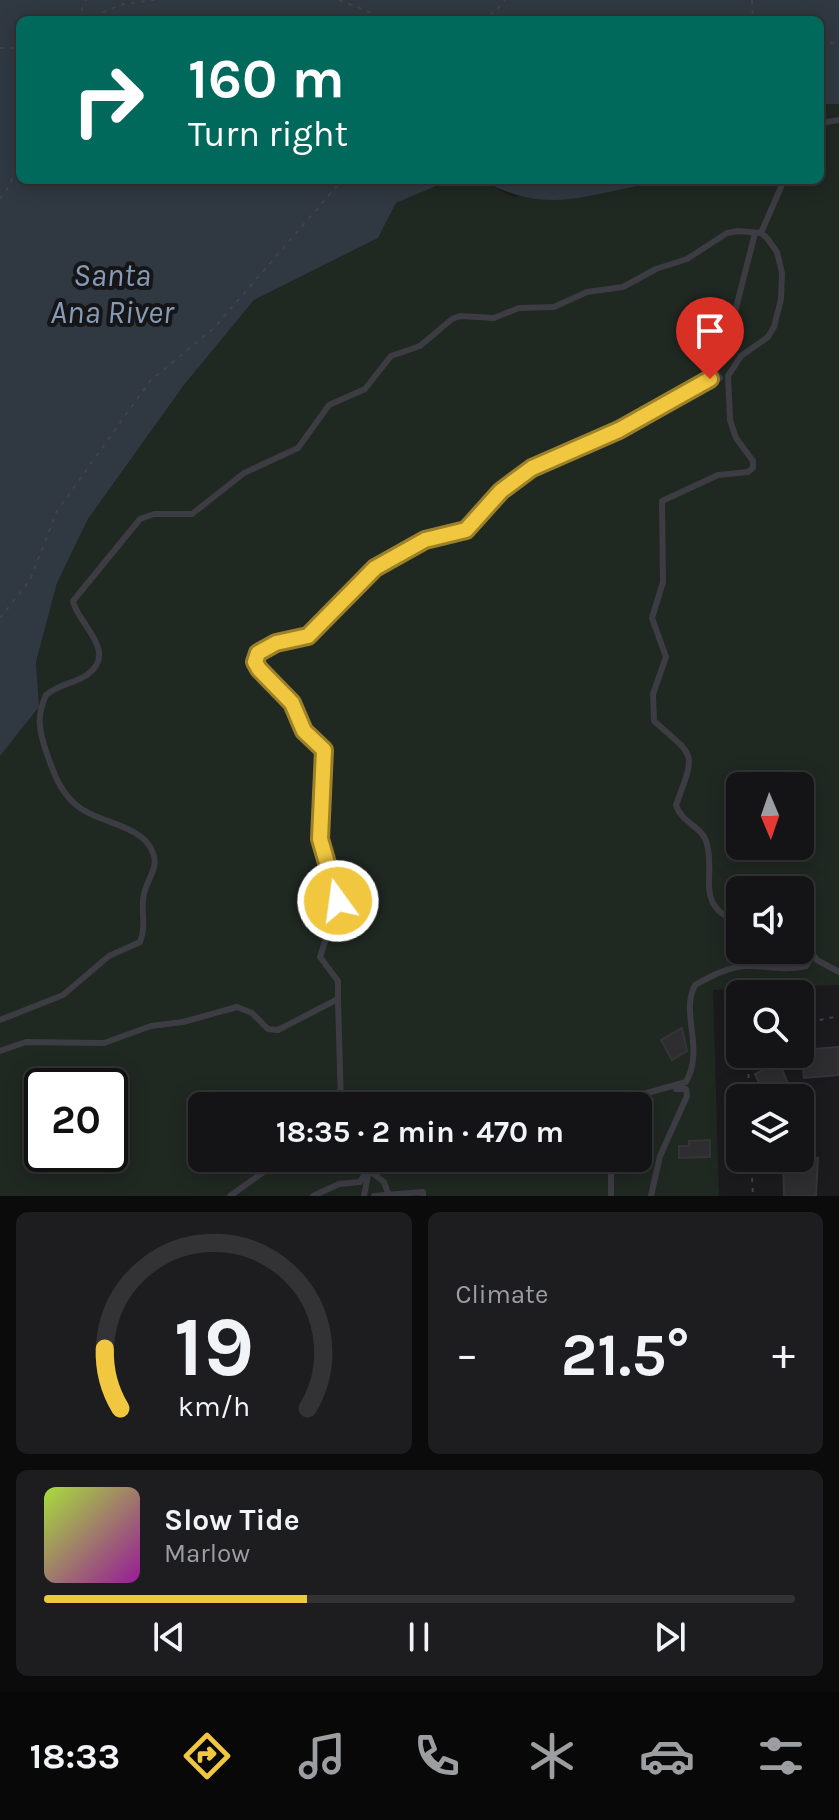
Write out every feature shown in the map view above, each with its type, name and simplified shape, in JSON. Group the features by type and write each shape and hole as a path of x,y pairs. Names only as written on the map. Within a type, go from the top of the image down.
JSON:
{"lane":[{"path":"727,382 714,371 716,346 735,312 758,233 782,184"},
{"path":"0,1020 63,995 109,956 140,942 143,934 144,893 154,870 153,853 143,837 87,814 72,801 54,772 38,724 46,695 93,668 98,658 96,639 73,601 140,519 154,514 192,514 244,473 298,448 329,405 365,389 391,356 420,346 452,319 460,316 494,318 519,308 554,307 587,292 623,287 656,269 687,259 727,233 758,233 773,245 781,262 779,315 768,337 741,356 727,382 730,420 736,438 753,461 753,468 748,472 718,475 662,501 663,582 652,618 666,657 651,705 654,721 686,746 689,755 687,779 676,805 682,819 702,834 707,843 709,898 726,916"},
{"path":"341,1092 338,981 320,957 338,901 320,839 324,750 304,731 292,703 259,669 255,662 258,653 276,643 308,636 375,568 425,540 466,530 501,491 532,468 619,430 700,384 719,377"},
{"path":"814,955 839,972"},
{"path":"652,1092 686,1082 696,1053 691,999 695,985 722,972 746,966 779,970 807,964"},
{"path":"0,1051 26,1042 104,1043 151,1026 183,1022 237,1007 252,1013 268,1029 278,1030 338,999"},
{"path":"651,1196 660,1156 685,1104 686,1089 652,1096"},
{"path":"230,1196 263,1172"},
{"path":"364,1196 367,1172"},
{"path":"372,1172 384,1182 388,1193"},
{"path":"611,1172 611,1196"},
{"path":"313,1196 339,1184 363,1185"},
{"path":"374,1196 423,1192 423,1196"}],"path":[{"path":"94,16 123,4 155,0"},
{"path":"339,0 379,16"},
{"path":"488,16 505,0"},
{"path":"0,199 10,185 16,166"},
{"path":"0,618 30,580 57,511 150,381 214,328 339,184"},
{"path":"814,1021 839,1016"},
{"path":"752,1172 753,1196"}],"shaded area":[{"path":"824,104 839,104 839,985 814,986 814,980 726,980 726,989 713,990 719,1196 0,1196 0,756 39,707 36,662 57,583 88,519 184,385 254,300 378,238 396,203 440,184 489,184 513,197 639,184 824,184"}],"water":[{"name":"Santa Ana River","path":"0,0 839,0 839,104 824,104 824,16 16,16 16,184 441,184 396,203 378,238 254,300 184,385 88,519 57,583 36,662 39,707 0,756"},
{"path":"490,184 639,184 558,200 522,196"}],"building":[{"path":"682,1028 687,1051 672,1060 661,1040"},
{"path":"839,1047 839,1075 804,1078 803,1068 814,1068 814,1049"},
{"path":"768,1068 781,1068 788,1084 760,1084 755,1074"},
{"path":"710,1140 710,1157 679,1158 679,1146 689,1146 689,1141"},
{"path":"814,1140 815,1158 818,1158 816,1196 784,1196 783,1172 814,1172"}],"route":[{"path":"338,901 320,839 326,766 324,750 304,731 292,703 259,669 255,662 258,653 276,643 297,641 308,636 321,620 351,596 375,568 425,540 458,535 466,530 501,491 532,468 619,430 710,379"}]}
